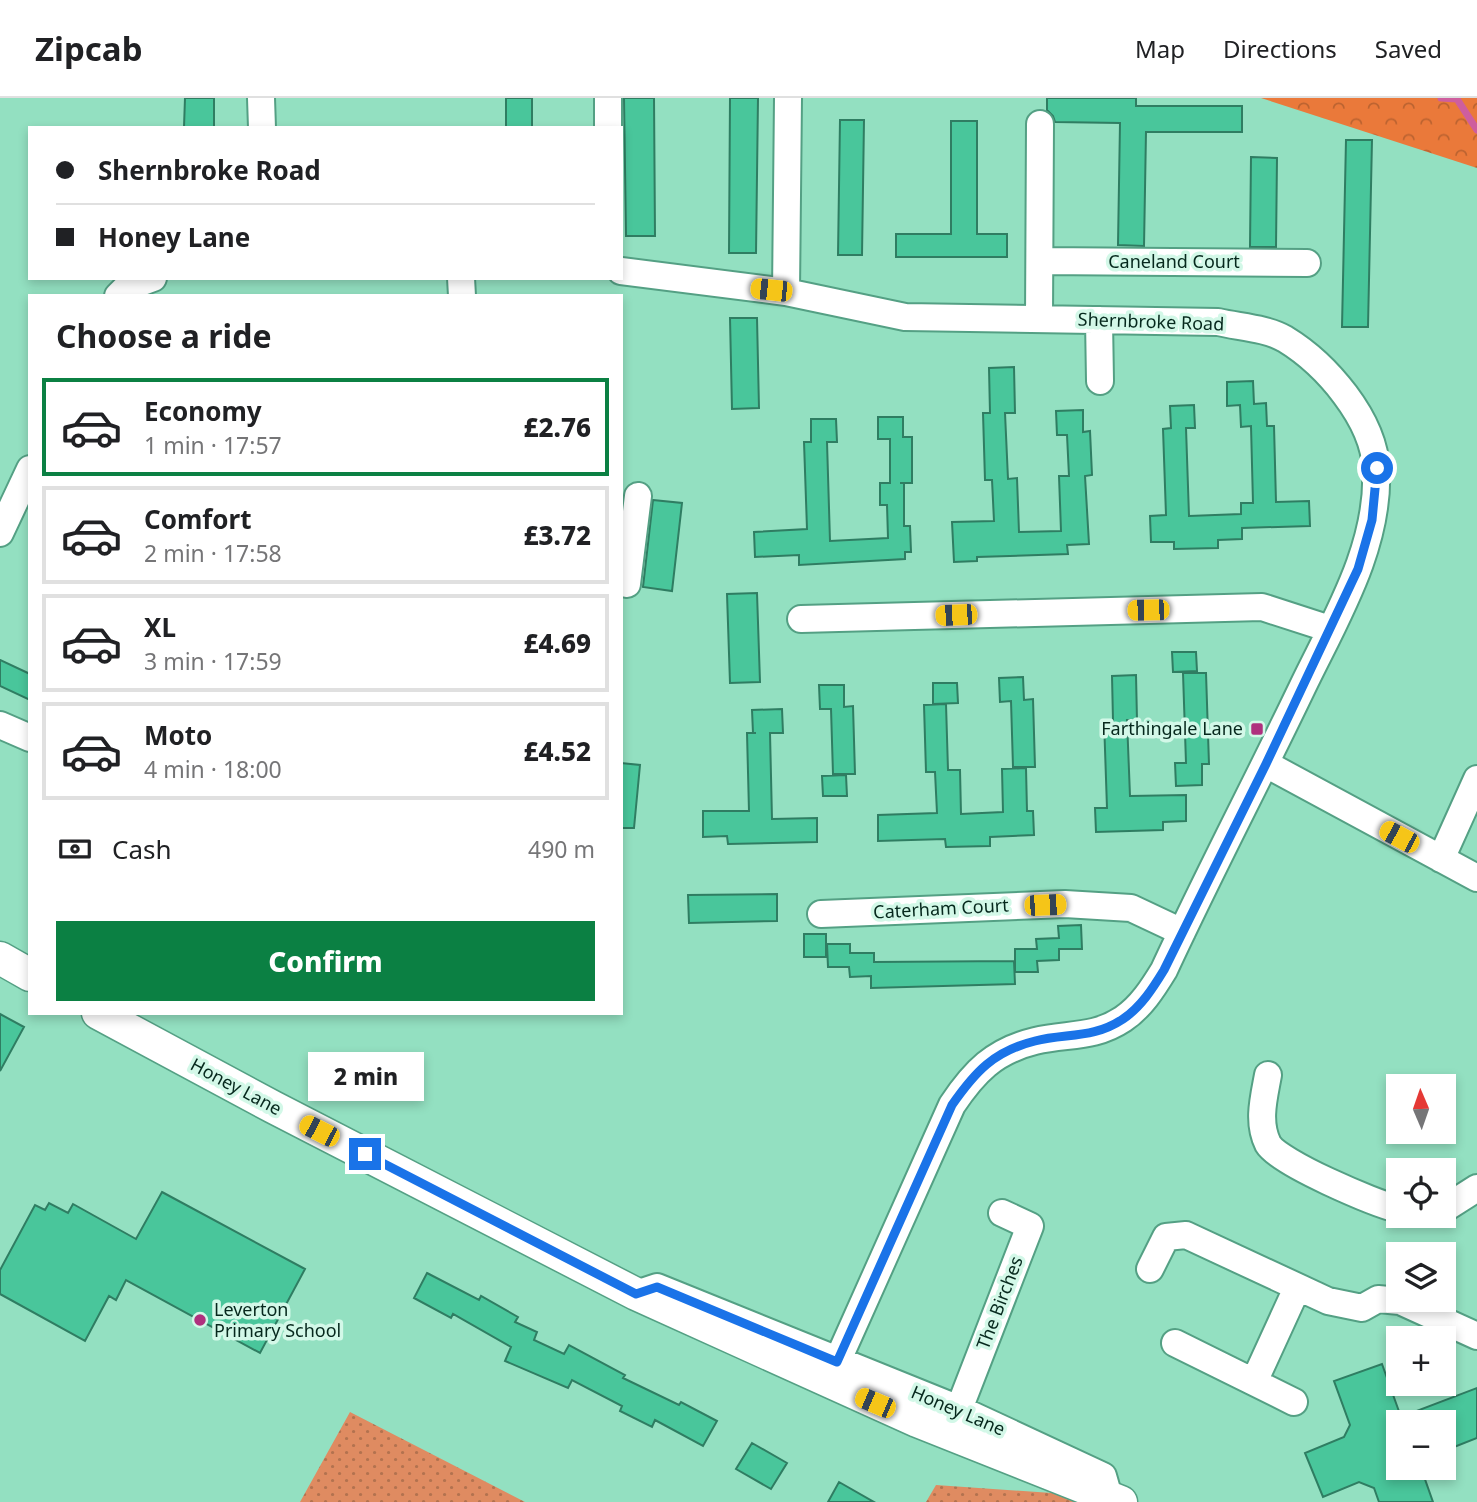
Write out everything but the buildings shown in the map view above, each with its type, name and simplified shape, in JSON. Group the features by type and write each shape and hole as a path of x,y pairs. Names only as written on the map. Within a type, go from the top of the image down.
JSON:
{"street":[{"path":"261,98 262,126"},
{"path":"608,98 608,126"},
{"path":"786,292 788,98"},
{"path":"1039,318 1040,124"},
{"name":"Caneland Court","path":"1040,261 1307,263"},
{"name":"Shernbroke Road","path":"623,271 786,292 905,317 1218,322 1266,332 1283,338 1311,359 1342,390 1365,425 1377,468 1372,520 1358,569 1266,764 1164,970 1147,997 1124,1019 1089,1035 1035,1041 1000,1054 971,1077 952,1105 834,1373"},
{"path":"121,287 146,280"},
{"path":"1099,320 1100,381"},
{"path":"0,533 21,511 28,478"},
{"path":"623,583 627,584 638,496"},
{"path":"801,619 1262,607 1330,629"},
{"path":"0,725 28,737"},
{"path":"1266,764 1477,878"},
{"path":"1441,859 1477,779"},
{"name":"Caterham Court","path":"821,914 1065,904 1130,908 1182,932"},
{"path":"0,958 28,974"},
{"name":"Honey Lane","path":"102,1015 273,1107 636,1294 834,1373 959,1409 1102,1476 1115,1500"},
{"path":"1268,1075 1261,1119 1269,1144 1281,1157 1299,1167 1386,1204"},
{"path":"1456,1201 1477,1188"},
{"name":"The Birches","path":"959,1409 1030,1226 1002,1213"},
{"path":"1150,1269 1166,1237 1186,1234 1328,1301 1362,1308 1378,1299 1400,1301 1477,1336"},
{"path":"1254,1382 1297,1288"},
{"path":"1175,1343 1294,1402"},
{"name":"Honey Lane","path":"834,1373 917,1421 1115,1500"}],"shaded area":[{"path":"350,1412 525,1502 300,1502"},
{"path":"936,1485 1109,1497 1120,1502 926,1502"}],"green space":[{"path":"1261,98 1477,98 1477,168"}],"waterway":[{"path":"1441,98 1457,99 1477,130"}],"place":[{"name":"Farthingale Lane","path":"1257,729"},
{"name":"Leverton Primary School","path":"200,1320"}],"route":[{"path":"365,1154 636,1294 657,1287 837,1362 952,1105 971,1077 1000,1054 1035,1041 1089,1035 1124,1019 1147,997 1164,970 1266,764 1358,569 1372,520 1377,468"}]}
